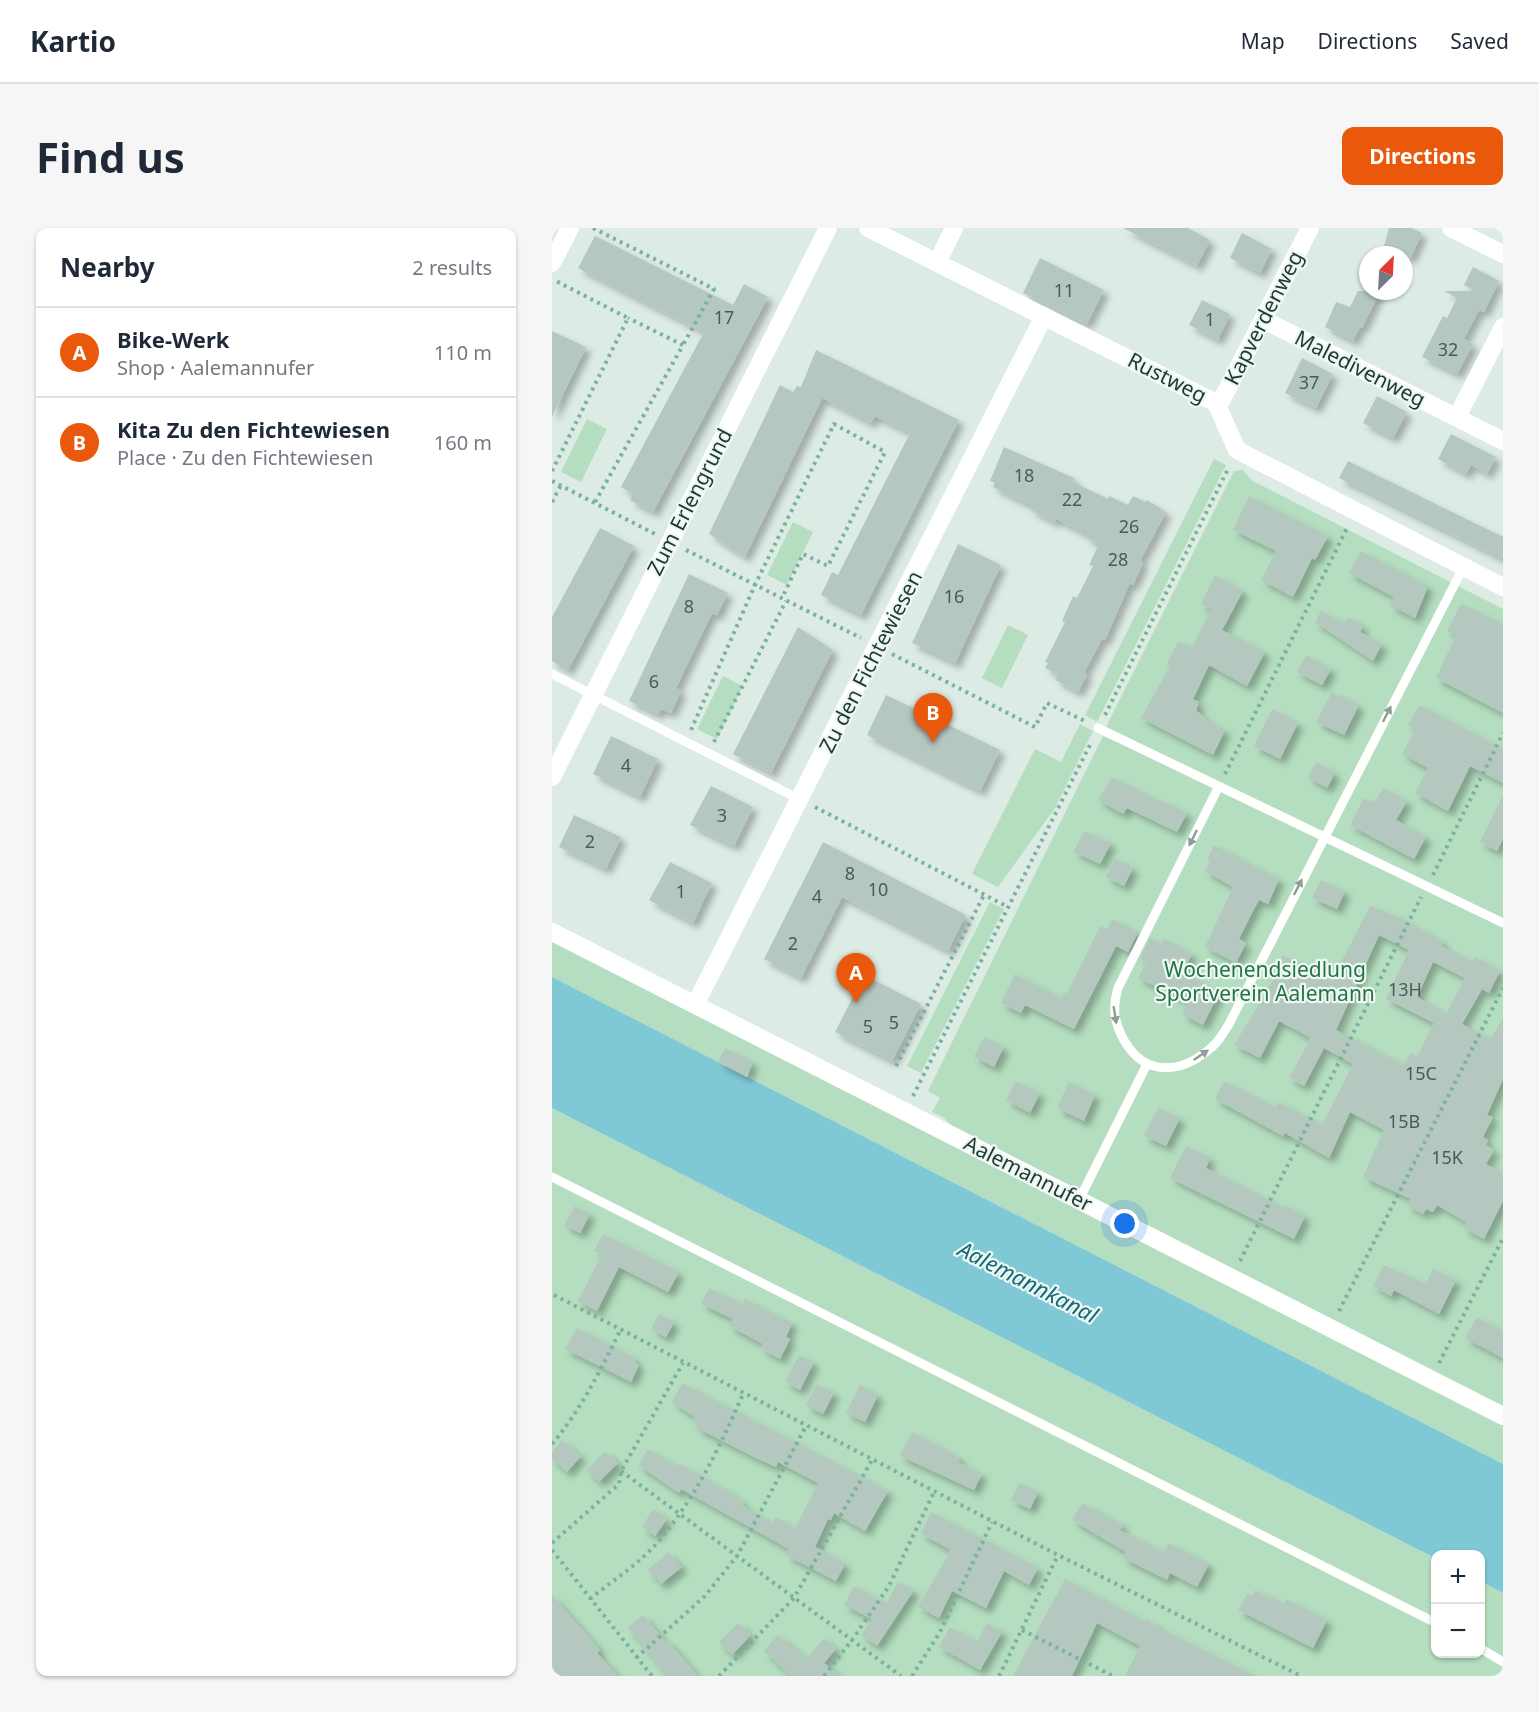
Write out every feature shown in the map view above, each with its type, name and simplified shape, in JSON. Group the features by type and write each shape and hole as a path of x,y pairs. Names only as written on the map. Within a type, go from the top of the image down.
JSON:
{"street":[{"path":"552,263 570,228"},
{"name":"Zum Erlengrund","path":"552,777 828,228"},
{"name":"Rustweg","path":"868,228 1216,403 1237,450"},
{"path":"937,263 954,228"},
{"name":"Kapverdenweg","path":"1218,407 1310,228"},
{"path":"1451,228 1503,254"},
{"name":"Zu den Fichtewiesen","path":"695,1005 879,647 1044,316"},
{"name":"Maledivenweg","path":"1264,320 1503,441"},
{"path":"1457,417 1503,327"},
{"path":"1237,450 1503,587"},
{"name":"Aalemannufer","path":"552,932 1503,1416"}],"lane":[{"path":"1219,786 1118,988 1113,1005 1115,1021 1131,1053 1146,1066 1166,1069 1192,1061 1213,1047 1229,1024 1464,566"},
{"path":"552,674 801,800"},
{"path":"1098,728 1503,923"},
{"path":"1079,1200 1146,1066"},
{"path":"552,1178 867,1334 1431,1620"},
{"path":"1485,1651 1503,1662"}],"path":[{"path":"593,228 714,289 595,502"},
{"path":"552,279 683,345"},
{"path":"552,471 628,318"},
{"path":"686,742 755,585 834,423 885,452 828,566 803,554 784,600 708,753"},
{"path":"905,1112 1237,450"},
{"path":"552,481 1035,727 1047,703 1098,728"},
{"path":"552,502 561,485"},
{"path":"1219,786 1355,511"},
{"path":"1231,1278 1503,733"},
{"path":"801,800 1008,907"},
{"path":"896,1066 984,895"},
{"path":"1330,1328 1503,988"},
{"path":"1431,1380 1503,1238"},
{"path":"554,1295 1058,1556 1301,1676"},
{"path":"552,1444 585,1398 621,1331"},
{"path":"552,1543 619,1484 621,1471 682,1363"},
{"path":"590,1599 656,1544 691,1501 705,1478 743,1394"},
{"path":"636,1658 705,1596 737,1556 806,1426"},
{"path":"719,1676 795,1598 872,1460"},
{"path":"621,1471 901,1676"},
{"path":"824,1676 889,1586 934,1492"},
{"path":"912,1676 940,1632 992,1522"},
{"path":"552,1550 652,1676"},
{"path":"999,1676 1058,1556"},
{"path":"1022,1630 1113,1676"}],"green space":[{"path":"587,419 607,429 581,482 561,472"},
{"path":"1214,459 1226,465 1097,722 1085,715"},
{"name":"Wochenendsiedlung Sportverein Aalemann","path":"1243,470 1251,480 1503,609 1503,1406 956,1130 943,1117 932,1112 940,1098 928,1091 1103,736 1119,743 1123,737 1106,727 1234,471"},
{"path":"793,522 813,532 787,585 767,575"},
{"path":"1008,625 1028,635 1002,688 982,678"},
{"path":"723,676 743,686 717,739 697,729"},
{"path":"1080,724 1093,731 1055,808 998,887 972,874 1035,749 1061,762"},
{"path":"990,902 1004,909 921,1073 907,1066"},
{"path":"552,932 1503,1416 1503,1464 552,977"},
{"path":"552,1108 1431,1556 1431,1658 1485,1658 1485,1583 1503,1593 1503,1676 552,1676"}],"water":[{"name":"Aalemannkanal","path":"552,977 1503,1464 1503,1593 1485,1583 1485,1550 1431,1550 1431,1556 552,1108"}],"building":[{"path":"1123,228 1188,228 1210,240 1197,266"},
{"path":"1389,228 1412,228 1422,233 1413,252 1413,246 1384,246"},
{"path":"1242,233 1272,249 1260,273 1230,258"},
{"path":"595,236 733,305 744,284 768,297 653,512 630,500 633,494 621,487 704,332 578,268"},
{"path":"1040,258 1104,290 1087,324 1023,293"},
{"path":"1473,267 1499,281 1484,312 1479,310 1464,339 1473,344 1457,374 1422,357 1443,316 1447,318 1457,298 1444,291 1475,291 1464,285"},
{"path":"1358,291 1359,300 1376,300 1353,341 1325,327 1336,302 1350,307"},
{"path":"1202,300 1230,314 1218,340 1189,325"},
{"path":"552,331 586,347 552,417"},
{"path":"816,350 959,420 861,615 821,595 832,572 838,575 910,433 875,416 871,423 822,398 745,557 709,534 780,385 793,392 797,386 801,387"},
{"path":"1302,358 1333,374 1316,408 1285,393"},
{"path":"1377,396 1407,412 1393,438 1363,423"},
{"path":"1451,434 1496,457 1487,474 1471,465 1466,474 1438,459"},
{"path":"1004,447 1074,478 1073,482 1108,499 1109,496 1128,505 1133,496 1146,502 1147,500 1166,512 1140,561 1143,563 1133,585 1130,583 1105,640 1102,639 1084,673 1087,675 1078,692 1055,680 1058,674 1045,668 1048,663 1045,662 1065,622 1062,621 1073,596 1077,598 1093,566 1089,565 1099,544 1086,538 1088,535 1056,519 1054,522 1031,510 1032,506 993,487 995,483 990,481"},
{"path":"1348,461 1503,537 1503,559 1339,478"},
{"path":"1249,496 1328,536 1315,560 1312,558 1293,597 1261,580 1276,551 1233,530"},
{"path":"600,528 634,546 568,670 552,661 552,617"},
{"path":"958,544 1001,565 955,663 912,643"},
{"path":"1361,551 1428,586 1415,618 1390,605 1394,597 1349,573"},
{"path":"689,574 728,593 717,615 712,613 676,688 681,691 671,713 661,709 658,714 629,701"},
{"path":"1215,575 1243,591 1222,630 1265,652 1247,686 1209,665 1193,699 1199,702 1196,710 1208,721 1225,730 1213,755 1141,718 1170,666 1167,664 1178,641 1192,648 1211,610 1201,604"},
{"path":"1461,604 1503,624 1503,713 1436,678 1456,635 1447,631"},
{"path":"1321,611 1344,624 1348,617 1363,626 1360,632 1382,644 1373,661 1315,622"},
{"path":"798,627 833,650 771,773 733,754"},
{"path":"1306,655 1331,669 1322,685 1297,672"},
{"path":"1332,692 1359,705 1344,735 1316,722"},
{"path":"886,695 1000,750 980,791 867,735"},
{"path":"1419,705 1503,749 1503,783 1470,766 1448,811 1415,793 1428,768 1402,754 1416,729 1408,725"},
{"path":"1272,709 1298,723 1280,759 1254,746"},
{"path":"611,736 658,759 640,797 593,774"},
{"path":"1316,762 1335,773 1327,788 1308,777"},
{"path":"1112,777 1187,813 1177,832 1127,808 1123,814 1098,800"},
{"path":"711,786 753,807 734,846 690,825"},
{"path":"1383,788 1407,801 1396,820 1426,837 1414,859 1350,825 1364,798 1374,803"},
{"path":"1503,795 1503,839 1497,851 1480,842"},
{"path":"574,815 621,837 606,869 559,847"},
{"path":"1084,831 1111,843 1100,864 1074,852"},
{"path":"823,842 966,915 948,951 842,897 801,978 764,959"},
{"path":"1214,845 1279,879 1268,904 1259,900 1254,909 1239,939 1246,943 1236,963 1205,947 1233,887 1205,871"},
{"path":"1115,858 1133,868 1124,886 1106,877"},
{"path":"670,862 712,883 693,923 649,900"},
{"path":"1321,880 1345,891 1337,909 1312,898"},
{"path":"1370,906 1396,916 1443,942 1441,946 1473,962 1475,957 1500,971 1489,993 1482,989 1462,1024 1490,1040 1503,1018 1503,1079 1487,1115 1493,1117 1483,1137 1488,1140 1486,1145 1494,1150 1486,1164 1503,1173 1503,1201 1484,1239 1463,1228 1466,1222 1437,1205 1433,1212 1426,1209 1423,1214 1407,1205 1411,1199 1363,1177 1384,1130 1350,1112 1329,1158 1285,1133 1283,1136 1215,1099 1224,1081 1275,1108 1279,1102 1322,1125 1353,1064 1324,1048 1304,1086 1289,1078 1311,1038 1279,1021 1260,1058 1234,1045 1277,974 1273,972 1283,955 1332,980","holes":["1379,935 1409,950 1386,999 1434,1023 1417,1057 1410,1053 1404,1065 1336,1030","1433,962 1465,978 1446,1014 1417,997"]},
{"path":"1112,919 1138,932 1128,952 1116,946 1074,1029 1025,1005 1021,1013 1001,1003 1015,974 1061,998 1064,992 1067,994 1100,926 1107,929"},
{"path":"1150,938 1161,944 1164,939 1192,954 1182,973 1219,993 1203,1025 1182,1014 1189,1002 1138,978 1147,962 1140,958"},
{"path":"864,975 921,1004 892,1061 835,1032"},
{"path":"984,1037 1004,1047 994,1067 974,1057"},
{"path":"725,1048 753,1062 747,1077 718,1062"},
{"path":"1016,1081 1040,1093 1030,1113 1006,1100"},
{"path":"1069,1082 1095,1095 1084,1121 1057,1108"},
{"path":"1158,1108 1180,1118 1166,1146 1144,1136"},
{"path":"1186,1146 1210,1158 1206,1168 1284,1208 1285,1205 1305,1216 1294,1239 1170,1178"},
{"path":"575,1206 590,1214 580,1233 564,1225"},
{"path":"603,1234 679,1272 668,1292 619,1267 597,1311 578,1301 602,1254 594,1251"},
{"path":"1384,1265 1426,1284 1433,1269 1456,1280 1439,1314 1394,1290 1391,1296 1373,1286"},
{"path":"709,1288 742,1304 745,1299 792,1323 786,1337 790,1339 780,1359 761,1349 763,1344 729,1326 733,1319 701,1304"},
{"path":"659,1314 674,1322 666,1337 651,1329"},
{"path":"1477,1317 1503,1333 1503,1358 1465,1338"},
{"path":"577,1328 636,1359 635,1363 639,1365 631,1382 565,1349"},
{"path":"799,1355 814,1362 800,1390 785,1382"},
{"path":"682,1383 888,1491 865,1531 834,1513 831,1520 828,1519 815,1547 845,1564 836,1581 786,1555 789,1549 681,1489 679,1493 638,1465 648,1449 678,1467 679,1464 724,1489 744,1503 742,1505 772,1524 775,1517 795,1528 818,1483 778,1462 776,1467 756,1458 697,1428 699,1425 693,1422 695,1417 672,1402"},
{"path":"817,1384 834,1393 823,1414 806,1405"},
{"path":"860,1385 878,1395 865,1422 846,1413"},
{"path":"912,1432 960,1458 958,1462 982,1474 974,1490 900,1456"},
{"path":"562,1440 581,1456 567,1472 552,1459 552,1452"},
{"path":"605,1451 618,1463 599,1482 587,1470"},
{"path":"1019,1483 1038,1492 1030,1509 1011,1500"},
{"path":"1082,1503 1123,1525 1120,1530 1164,1552 1169,1543 1209,1564 1197,1587 1170,1573 1167,1580 1123,1558 1126,1552 1072,1520"},
{"path":"653,1509 667,1519 655,1536 642,1527"},
{"path":"931,1512 1038,1568 1029,1585 1004,1571 986,1608 952,1591 939,1618 918,1607 951,1550 921,1534"},
{"path":"668,1552 682,1567 661,1584 648,1570"},
{"path":"1065,1579 1145,1622 1147,1619 1161,1629 1254,1676 1125,1676 1140,1646 1097,1623 1072,1676 1013,1676"},
{"path":"898,1582 914,1590 877,1646 861,1635 872,1619 844,1605 854,1586 886,1604"},
{"path":"1255,1590 1284,1604 1286,1599 1327,1620 1313,1648 1238,1610 1247,1594 1252,1596"},
{"path":"552,1595 600,1650 597,1653 618,1676 560,1676 552,1668"},
{"path":"643,1615 698,1676 668,1676 628,1627"},
{"path":"738,1623 751,1635 732,1655 719,1642"},
{"path":"987,1623 1002,1632 980,1670 939,1647 950,1627 977,1642"},
{"path":"778,1635 806,1659 824,1638 836,1649 824,1663 840,1676 791,1676 764,1651"}],"place":[{"name":"Kita Zu den Fichtewiesen","path":"933,743"},
{"name":"Bike-Werk","path":"856,1003"}]}
